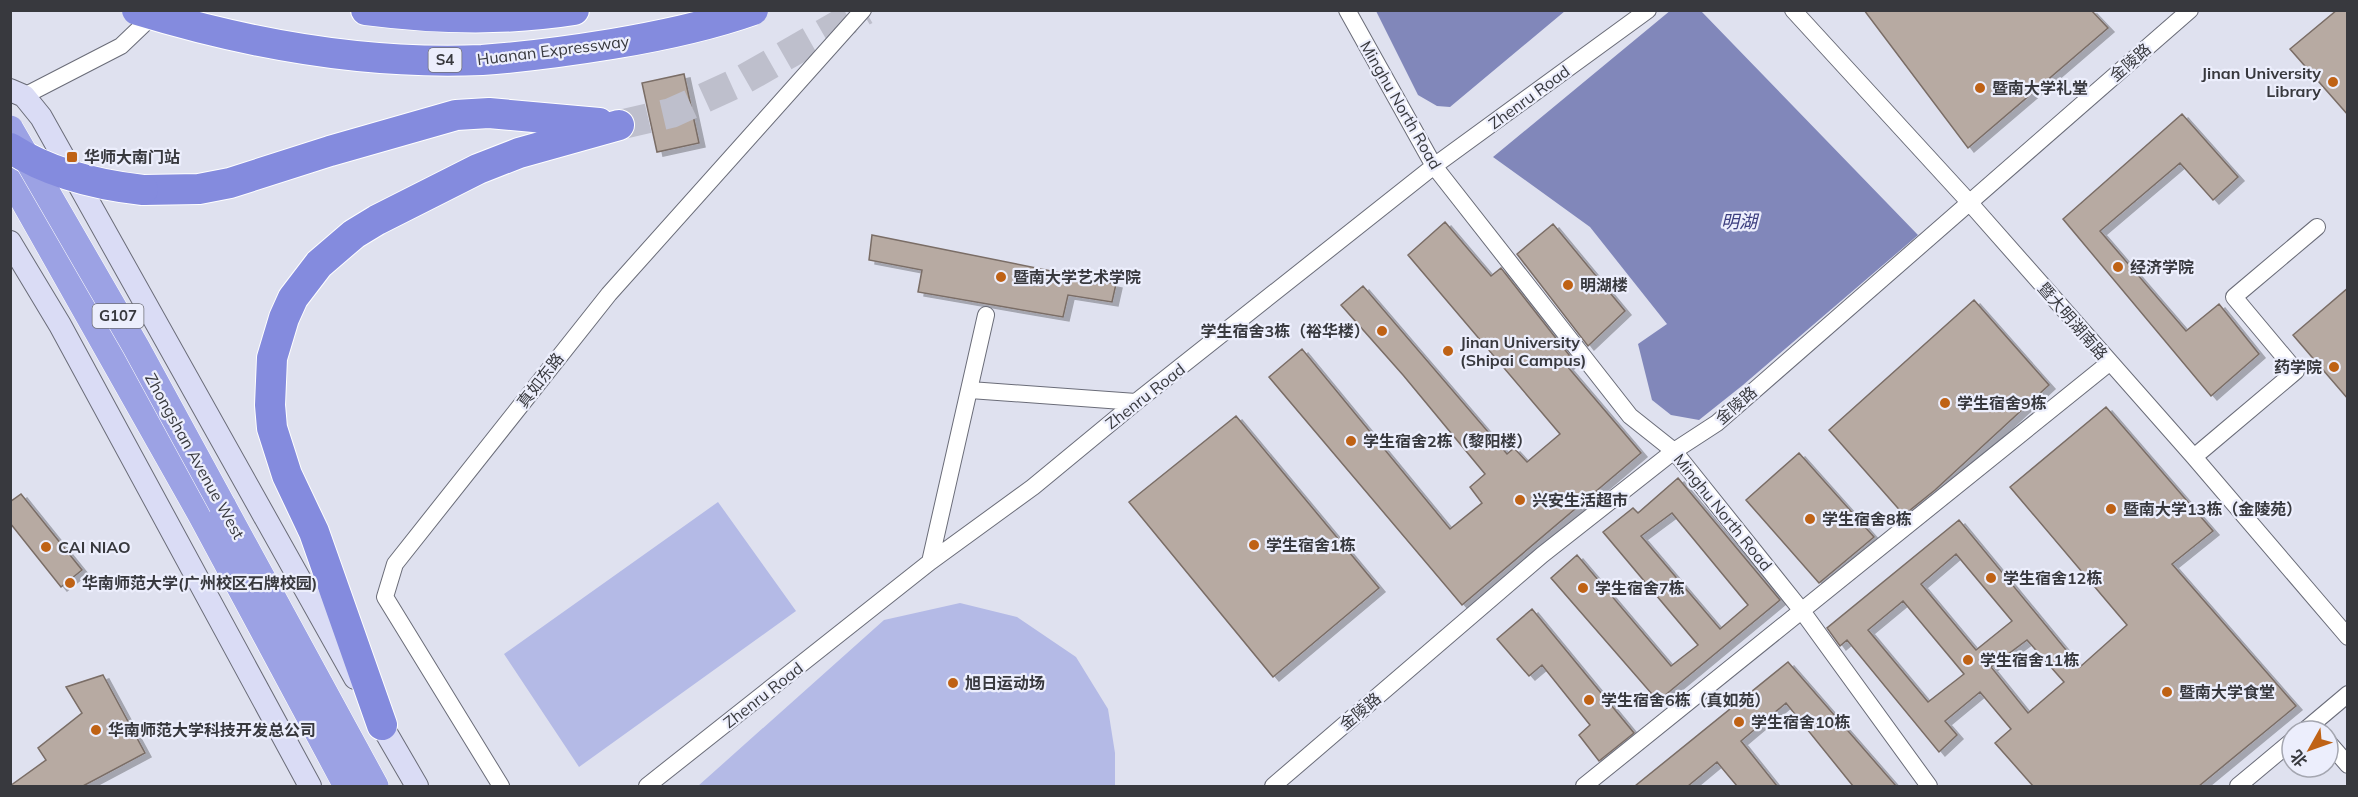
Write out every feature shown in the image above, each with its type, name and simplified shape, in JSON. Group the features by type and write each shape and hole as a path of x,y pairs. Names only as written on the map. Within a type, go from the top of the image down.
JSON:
{"highway":[{"name":"Huanan Expressway","path":"137,10 205,28 298,48 360,57 420,60 483,60 584,48 683,30 753,10"},
{"path":"366,10 454,18 512,17 574,10"},
{"path":"10,148 64,173 91,182 135,189 199,189 251,177 330,151 456,115 489,113 619,125 519,153 478,168 354,234 319,264 306,279 293,298 277,337 272,358 270,405 272,428 278,451 315,532 382,725"},
{"name":"Zhongshan Avenue West","path":"10,129 130,337 347,786"},
{"name":"Zhongshan Avenue West","path":"10,176 212,510 375,786"}],"main road":[{"path":"17,93 42,117 417,786"},
{"path":"10,148 33,143 63,154"},
{"path":"10,242 60,325 310,786"}],"street":[{"path":"17,93 121,46 143,25 153,10"},
{"name":"真如东路","path":"501,786 385,597 395,564 609,294 863,10"},
{"name":"Minghu North Road","path":"1347,10 1434,166 1630,417 1674,450 1802,611 1929,786"},
{"name":"Zhenru Road","path":"647,786 930,562 1033,487 1136,402 1434,166 1648,10"},
{"name":"暨大明湖南路","path":"1793,10 1969,202 2348,636"},
{"name":"金陵路","path":"1273,786 1542,555 1674,450 1717,423 2190,10"},
{"path":"2194,457 2296,371 2234,297 2317,227"},
{"path":"930,562 986,315"},
{"path":"1584,786 2109,363"},
{"path":"970,390 1136,402"},
{"path":"2322,719 2348,694"},
{"path":"2239,786 2280,751"}],"shaded area":[{"path":"718,502 796,611 579,767 504,654"},
{"name":"旭日运动场","path":"960,603 1017,617 1076,657 1108,709 1115,753 1115,786 698,786 884,620"}],"water":[{"name":"明湖","path":"1671,10 1701,11 1918,235 1699,420 1671,415 1652,400 1638,344 1667,324 1590,227 1493,157"},
{"path":"1376,11 1565,11 1450,107 1437,106 1418,95"}],"building":[{"name":"暨南大学礼堂","path":"1864,10 2091,10 2108,28 1968,148"},
{"name":"Jinan University Library","path":"2337,10 2348,10 2348,115 2290,49"},
{"path":"684,74 699,143 657,152 642,83"},
{"name":"经济学院","path":"2182,114 2238,177 2213,200 2180,163 2100,231 2186,331 2219,304 2259,354 2211,396 2063,219"},
{"path":"1445,222 1491,276 1501,268 1573,360 1567,366 1641,453 1462,605 1269,377 1302,349 1450,529 1482,503 1470,487 1485,474 1341,305 1363,286 1507,454 1514,448 1527,462 1560,434 1408,255"},
{"name":"明湖楼","path":"1553,224 1625,311 1588,346 1517,254"},
{"name":"暨南大学艺术学院","path":"872,235 1116,284 1112,302 1068,295 1063,317 918,292 922,270 869,260"},
{"name":"药学院","path":"2348,288 2348,399 2293,335"},
{"name":"学生宿舍9栋","path":"1974,300 2049,385 1935,490 1904,515 1829,430"},
{"path":"2106,407 2213,531 2172,564 2296,706 2199,786 2033,786 1995,743 2011,729 1980,692 1945,721 1957,735 1939,752 1847,640 1840,646 1827,628 1959,520 2080,667 2127,625 2010,487","holes":["1956,554 2012,621 1976,650 1921,584","1903,601 1964,674 1928,702 1868,630","2027,640 2064,682 2028,713 1991,667"]},
{"name":"学生宿舍1栋","path":"1236,416 1379,588 1273,677 1129,502"},
{"name":"学生宿舍8栋","path":"1799,453 1874,537 1819,583 1746,500"},
{"name":"学生宿舍7栋","path":"1678,478 1780,600 1658,701 1551,578 1577,555 1671,666 1698,645 1603,532 1633,508 1638,513","holes":["1672,513 1748,605 1720,629 1641,536"]},
{"name":"CAI NIAO","path":"21,494 82,570 61,587 10,523 10,502"},
{"name":"学生宿舍6栋（真如苑）","path":"1532,609 1634,733 1599,761 1579,735 1590,725 1542,665 1529,676 1497,639"},
{"name":"学生宿舍10栋","path":"1788,662 1896,786 1853,786 1786,703 1741,741 1777,786 1737,786 1717,762 1688,786 1635,786"},
{"name":"华南师范大学科技开发总公司","path":"103,675 145,753 83,786 10,786 46,760 38,748 82,713 66,687"}],"tunnel":[{"path":"619,125 671,113 739,82 865,10"}],"place":[{"name":"Jinan University Library","path":"2333,82"},
{"name":"暨南大学礼堂","path":"1980,88"},
{"name":"华师大南门站","path":"72,157"},
{"name":"经济学院","path":"2118,267"},
{"name":"暨南大学艺术学院","path":"1001,277"},
{"name":"明湖楼","path":"1568,285"},
{"name":"学生宿舍3栋（裕华楼）","path":"1382,331"},
{"name":"Jinan University (Shipai Campus)","path":"1448,351"},
{"name":"药学院","path":"2334,367"},
{"name":"学生宿舍9栋","path":"1945,403"},
{"name":"学生宿舍2栋（黎阳楼）","path":"1351,441"},
{"name":"兴安生活超市","path":"1520,500"},
{"name":"暨南大学13栋（金陵苑）","path":"2111,509"},
{"name":"学生宿舍8栋","path":"1810,519"},
{"name":"学生宿舍1栋","path":"1254,545"},
{"name":"CAI NIAO","path":"46,547"},
{"name":"学生宿舍12栋","path":"1991,578"},
{"name":"华南师范大学(广州校区石牌校园)","path":"70,583"},
{"name":"学生宿舍7栋","path":"1583,588"},
{"name":"学生宿舍11栋","path":"1968,660"},
{"name":"旭日运动场","path":"953,683"},
{"name":"暨南大学食堂","path":"2167,692"},
{"name":"学生宿舍6栋（真如苑）","path":"1589,700"},
{"name":"学生宿舍10栋","path":"1739,722"},
{"name":"华南师范大学科技开发总公司","path":"96,730"}]}
